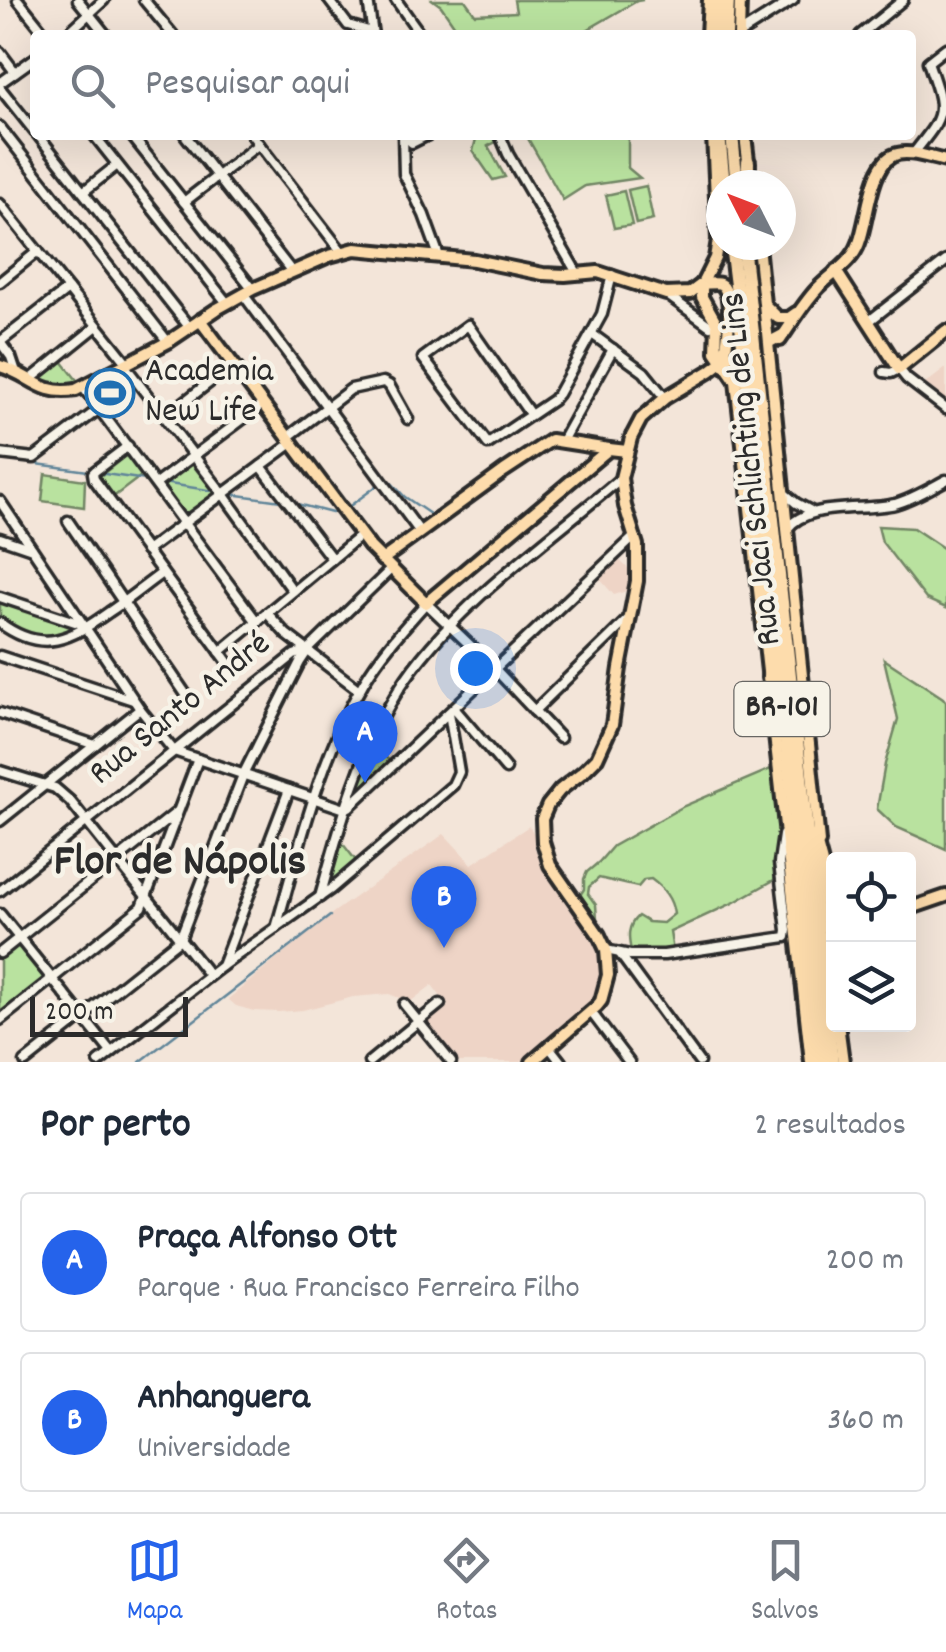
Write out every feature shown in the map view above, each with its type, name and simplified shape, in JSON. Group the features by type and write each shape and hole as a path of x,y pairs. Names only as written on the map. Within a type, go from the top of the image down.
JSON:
{"highway":[{"path":"716,30 719,0"},
{"path":"727,30 728,0"},
{"path":"717,140 722,170"},
{"path":"732,140 736,170"},
{"path":"748,162 748,170"},
{"name":"BR-101","path":"733,260 741,335 749,354 832,1062"},
{"name":"BR-101","path":"741,335 743,260"},
{"name":"BR-101","path":"749,354 773,623 821,1062"},
{"path":"769,678 773,623"},
{"path":"804,811 821,863"}],"main road":[{"path":"707,30 709,0"},
{"path":"739,30 740,0"},
{"path":"717,140 718,240 715,258 702,284 702,297 716,320 715,348 736,380 811,1062"},
{"path":"746,140 748,162"},
{"path":"771,359 813,294 859,245 880,168 894,155 913,154 946,161"},
{"path":"0,366 53,391 83,387 168,342 248,292 342,252 360,249 501,264 537,273 598,272 666,294 690,293 702,284 719,284 726,290 741,335 738,344 769,343"},
{"name":"Rua Jaci Schlichting de Lins","path":"760,260 826,898"},
{"path":"836,271 899,369 946,331"},
{"path":"765,305 773,315 784,319 801,310"},
{"path":"200,320 360,536 426,602 608,449"},
{"path":"532,1062 591,1012 601,1000 608,975 606,950 599,935 550,865 542,819 553,798 597,758 612,725 638,563 621,478 633,433 640,419 664,398 710,371 741,335"},
{"path":"722,360 783,335"},
{"path":"710,371 733,374"},
{"path":"386,565 420,532 546,442 556,440 628,451"},
{"path":"916,907 946,898"},
{"path":"839,1032 843,1062"}],"street":[{"path":"18,0 42,30"},
{"path":"78,0 102,30"},
{"path":"71,30 104,0"},
{"path":"144,0 169,30"},
{"path":"329,0 348,25 363,30"},
{"path":"368,0 372,30"},
{"path":"396,0 417,30"},
{"path":"745,30 793,0"},
{"path":"866,30 903,0"},
{"path":"913,154 944,118 941,95 928,62 946,48"},
{"path":"0,52 15,72"},
{"path":"30,62 0,86 30,125"},
{"path":"0,127 168,342"},
{"path":"42,140 190,328"},
{"path":"98,140 227,303"},
{"path":"135,140 184,202 326,408 420,532"},
{"path":"188,140 292,272"},
{"path":"256,140 342,252"},
{"path":"403,140 404,174 439,256"},
{"path":"502,140 577,273"},
{"path":"184,202 259,144"},
{"path":"84,192 118,165"},
{"path":"0,204 4,218 38,252 97,326 293,592"},
{"path":"0,282 38,252"},
{"path":"868,322 946,261"},
{"path":"530,414 468,325 423,358 488,444 530,414 558,394 592,334 605,305 612,275"},
{"path":"16,372 0,342 68,289"},
{"path":"666,294 710,326"},
{"path":"30,380 97,326"},
{"path":"592,334 649,377 664,398"},
{"path":"562,441 613,349"},
{"path":"165,417 234,364"},
{"path":"884,372 899,369 946,409"},
{"path":"146,551 261,466 352,388 383,382 389,385 408,418"},
{"path":"83,387 257,622"},
{"path":"156,484 264,404"},
{"path":"0,454 34,458 99,409"},
{"path":"128,446 93,477 232,668"},
{"path":"261,466 332,560"},
{"path":"320,897 345,809 365,757 414,669 450,625 621,478"},
{"path":"788,529 799,518 815,512 890,505 946,480"},
{"path":"784,493 796,504 815,512"},
{"path":"0,501 138,705 174,751 345,809 635,536"},
{"path":"68,522 188,699"},
{"path":"220,652 360,536"},
{"path":"0,538 32,549"},
{"name":"Rua Santo André","path":"0,890 276,669 298,652 308,650 386,565"},
{"path":"0,623 21,636 42,642 62,640 162,574"},
{"path":"0,596 85,626"},
{"path":"276,928 314,799 359,690 382,654 426,602 560,738"},
{"path":"267,614 286,634 359,690"},
{"path":"534,710 632,616"},
{"path":"25,1062 180,939 243,774 308,650"},
{"path":"0,656 107,690 138,705"},
{"path":"107,690 115,669"},
{"path":"276,669 290,681"},
{"path":"0,821 138,705"},
{"path":"451,710 506,769"},
{"path":"99,1062 222,966 320,897 457,780 451,710"},
{"path":"0,713 95,745"},
{"path":"0,1020 140,909 198,759"},
{"path":"0,771 58,791 87,821 209,976"},
{"path":"222,966 289,790"},
{"path":"0,952 179,811"},
{"path":"606,950 641,956 676,954 786,937 779,864 785,829"},
{"path":"0,914 111,1052"},
{"path":"620,954 699,1062"},
{"path":"404,1004 448,1061"},
{"path":"369,1062 440,1004"},
{"path":"591,1012 629,1062"},
{"path":"550,1048 561,1062"}],"shaded area":[{"path":"946,368 946,405 925,384"},
{"path":"617,558 634,574 632,589 614,595 598,577"},
{"path":"529,826 541,863 594,937 602,958 601,986 595,1000 578,1019 520,1062 458,1062 427,1023 448,1006 432,985 410,1002 389,994 279,1012 254,1011 236,1006 228,999 334,912 444,834 472,864"}],"green space":[{"path":"433,0 465,0 475,14 516,12 514,0 643,0 587,30 458,30"},
{"path":"476,140 497,140 488,146 505,177 493,180 473,151"},
{"path":"529,140 628,140 628,168 640,178 585,186 563,200"},
{"path":"646,186 653,220 636,224 628,190"},
{"path":"624,191 632,225 614,228 606,195"},
{"path":"62,361 80,384 58,386 38,380"},
{"path":"129,453 145,473 112,498 99,477"},
{"path":"195,461 219,493 186,518 162,486"},
{"path":"45,474 85,480 84,507 42,501"},
{"path":"878,526 913,528 946,550 946,608 926,599 882,542"},
{"path":"0,601 78,628 58,636 27,634 0,617"},
{"path":"884,659 946,702 946,849 896,827 877,809 898,719"},
{"path":"373,746 392,763 351,802"},
{"path":"773,768 781,876 670,932 673,951 631,951 629,932 638,916 648,922 663,923 674,914 666,894 651,879 638,887 599,878 589,887 588,894 596,905 597,919 580,895 587,872 613,846 684,806"},
{"path":"339,839 357,862 328,885"},
{"path":"19,941 48,978 0,1016 0,956"}],"waterway":[{"path":"0,459 88,471"},
{"path":"98,473 146,480"},
{"path":"390,481 430,514"},
{"path":"163,483 214,491"},
{"path":"347,508 378,485"},
{"path":"231,494 281,501"},
{"path":"297,504 332,513"},
{"path":"140,1062 330,916"}],"place":[{"name":"Academia New Life","path":"110,393"},
{"name":"Praça Alfonso Ott","path":"365,783"},
{"name":"Anhanguera","path":"444,948"}],"district":[{"name":"Flor de Nápolis","path":"180,864"}]}
